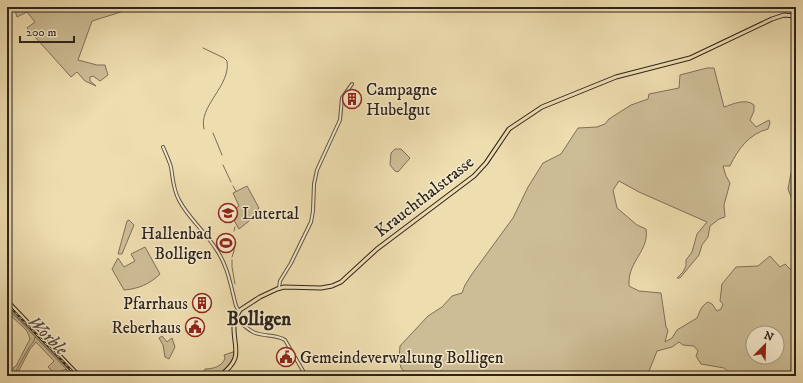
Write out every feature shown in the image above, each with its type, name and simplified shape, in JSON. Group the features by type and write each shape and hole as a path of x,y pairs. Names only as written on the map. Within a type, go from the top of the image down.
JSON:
{"main road":[{"name":"Krauchthalstrasse","path":"279,288 321,288 332,286 342,280 377,249 474,176 486,164 509,129 542,107 624,74 690,58 772,18 784,15 796,16"},
{"path":"220,376 230,367 236,358 237,348 235,322 239,311 264,295 279,288"},
{"path":"7,301 80,376"}],"street":[{"path":"279,288 280,281 293,260 311,222 317,170 340,119 340,102 352,84"},
{"path":"163,147 171,166 177,197 189,216 210,240 221,256 236,306 239,311"},
{"path":"235,322 243,324 254,333 285,340 306,376"}],"shaded area":[{"path":"14,7 137,7 92,21 78,60 97,65 105,65 108,75 100,81 93,76 90,77 90,81 96,86 85,81 77,72 71,77 27,28 35,22 27,12 17,17"},
{"path":"707,68 714,68 724,107 739,102 751,103 754,105 754,111 750,120 756,127 769,120 770,123 768,129 755,134 745,143 730,166 723,166 730,183 724,205 725,217 719,219 710,226 708,237 702,245 699,255 680,278 677,278 686,266 686,260 692,252 697,234 707,222 639,192 619,181 613,190 617,208 637,225 646,229 645,241 632,268 629,286 639,291 661,293 666,327 668,330 665,342 672,338 677,330 697,318 702,307 708,302 712,304 717,311 721,309 723,304 720,301 722,284 736,267 758,266 770,256 780,267 785,264 793,272 796,272 796,376 733,376 724,368 701,364 696,356 698,351 694,346 683,345 679,342 672,347 657,351 647,376 408,376 401,368 399,359 400,346 428,316 442,307 452,296 462,293 472,274 513,218 528,187 543,163 561,154 578,128 597,127 605,124 609,119 631,105 648,99 649,94 679,88 680,75"},
{"path":"395,149 401,149 410,158 398,172 395,171 390,165 391,153"},
{"path":"794,171 796,173 796,210 788,189 791,173"},
{"path":"247,186 259,208 249,221 239,229 231,215 234,213 233,210 239,206 233,193"},
{"path":"129,220 134,225 122,254 118,254 127,221"},
{"path":"145,247 160,274 152,281 144,285 124,290 112,269 118,258 124,267 135,261 131,254"},
{"path":"8,308 75,376 72,376 65,369 57,376 48,367 54,361 36,342 30,349 16,376 10,376 30,339 26,330 13,318"},
{"path":"162,336 167,342 172,338 175,347 169,359 165,357 163,345 159,338"},
{"path":"236,351 232,362 224,372 215,376 201,376 205,369 214,368 220,365 224,361 224,355"}],"waterway":[{"path":"203,48 224,58 227,61 227,70 224,79 203,120 204,129"},
{"path":"213,133 222,155"},
{"path":"223,165 231,182"},
{"path":"233,186 236,191"},
{"path":"234,231 235,227"},
{"path":"232,257 235,240"},
{"path":"232,260 235,284"},
{"name":"Worble","path":"7,310 16,317 73,376"},
{"path":"13,376 35,337"}],"railway":[{"path":"7,304 77,376"}],"place":[{"name":"Campagne Hubelgut","path":"352,99"},
{"name":"Lutertal","path":"228,213"},
{"name":"Hallenbad Bolligen","path":"226,243"},
{"name":"Pfarrhaus","path":"202,303"},
{"name":"Reberhaus","path":"195,327"},
{"name":"Gemeindeverwaltung Bolligen","path":"286,357"}],"district":[{"name":"Bolligen","path":"259,318"}]}
